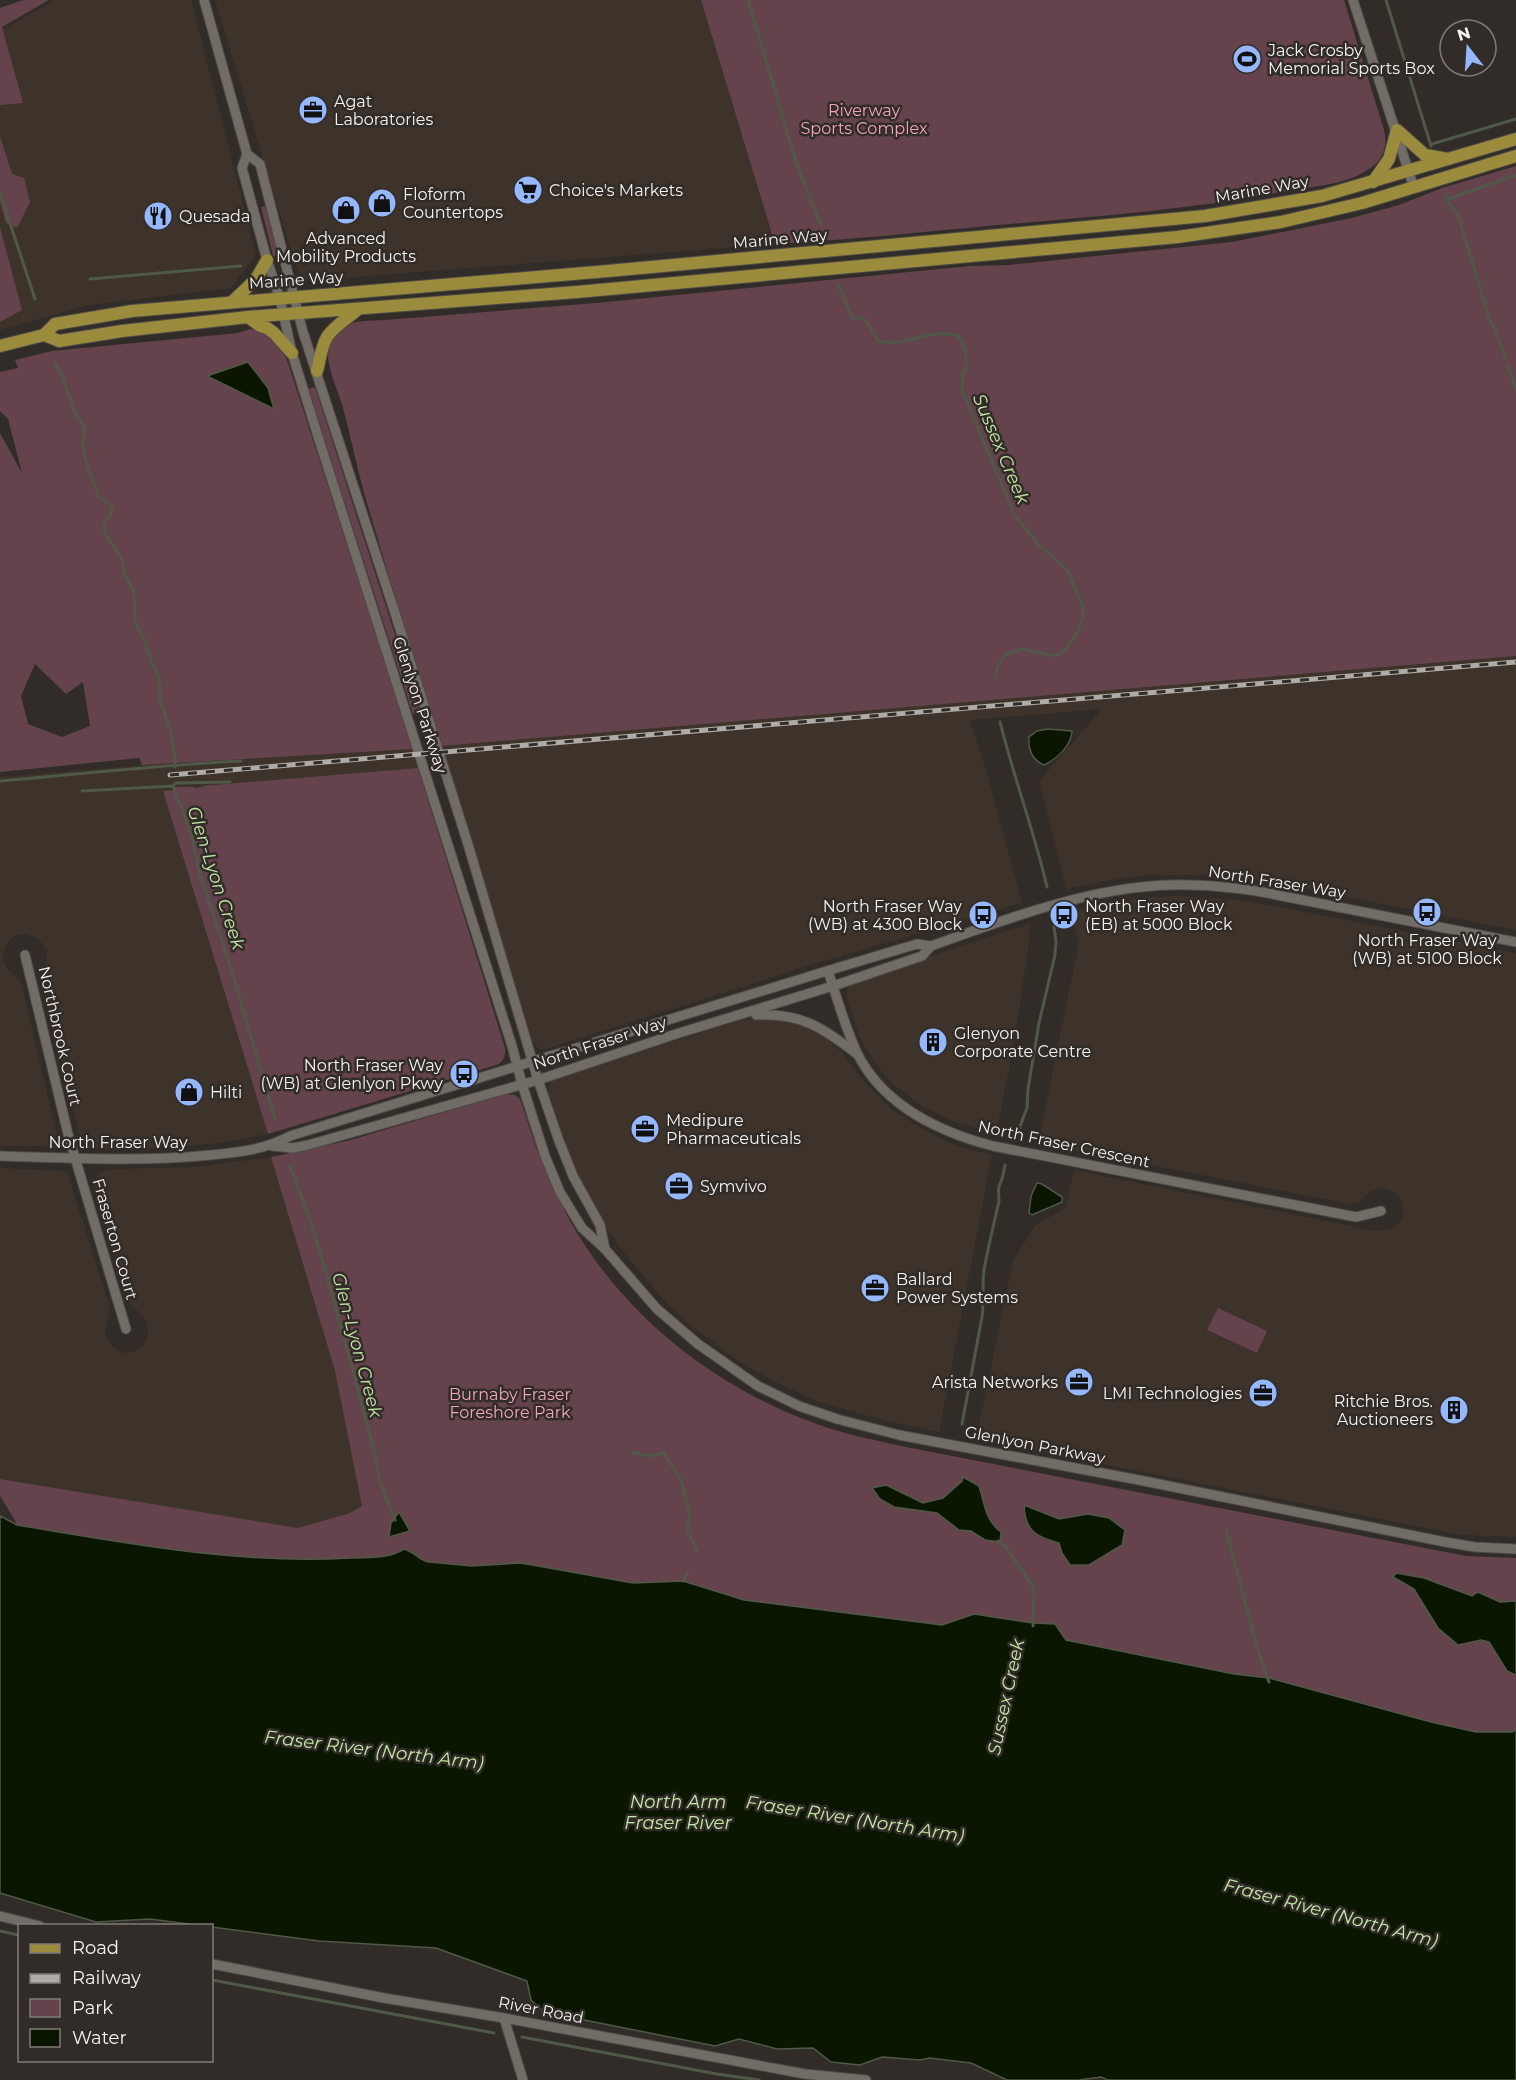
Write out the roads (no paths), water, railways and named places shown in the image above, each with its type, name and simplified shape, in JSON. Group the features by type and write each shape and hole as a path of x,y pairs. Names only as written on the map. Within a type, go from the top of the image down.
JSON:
{"main road":[{"path":"1373,182 1389,159 1396,130 1425,154 1450,159"},
{"name":"Marine Way","path":"0,346 44,335 55,324 101,315 1205,216 1322,196 1516,139"},
{"name":"Marine Way","path":"44,335 59,341 122,331 248,317 577,292 1178,237 1281,222 1362,203 1516,156"},
{"path":"234,302 256,279 267,260"},
{"path":"317,371 327,337 357,310"},
{"path":"248,317 274,333 292,353"}],"street":[{"name":"Glenlyon Parkway","path":"204,0 247,154 242,168 280,299 292,353 545,1156 560,1192 582,1228 605,1249 657,1309 698,1344 758,1386 799,1406 837,1419 899,1435 1138,1480 1445,1542 1475,1547 1516,1549"},
{"path":"1353,0 1414,188"},
{"name":"Glenlyon Parkway","path":"247,154 260,164 303,332 460,818 538,1080 573,1176 600,1225 605,1249"},
{"name":"North Fraser Way","path":"272,1146 290,1136 917,944 931,946 1090,895 1118,890 1170,885 1216,886 1257,891 1516,942"},
{"name":"North Fraser Way","path":"0,1156 133,1160 188,1157 272,1146 293,1148 308,1145 538,1080 676,1034 743,1015 922,956 931,946"},
{"name":"Northbrook Court","path":"25,955 68,1134 76,1158"},
{"name":"North Fraser Crescent","path":"828,971 848,1033 859,1056 878,1083 903,1105 941,1130 971,1140 1356,1217 1381,1211"},
{"path":"743,1015 779,1014 808,1022 829,1033 859,1056"},
{"name":"Fraserton Court","path":"76,1158 126,1329"},
{"path":"0,1916 32,1924"},
{"name":"River Road","path":"213,1964 384,1998 805,2074 867,2080"},
{"path":"504,2018 523,2080"}],"water":[{"path":"248,362 268,388 274,409 207,376"},
{"path":"1048,729 1072,731 1069,742 1062,751 1044,765 1032,754 1029,737 1037,731"},
{"path":"1037,1183 1062,1197 1062,1202 1032,1215 1029,1213 1031,1196"},
{"path":"963,1477 979,1486 989,1517 1001,1532 1000,1542 985,1540 971,1531 959,1530 937,1513 894,1507 880,1499 872,1488 886,1485 923,1503 943,1498 962,1481"},
{"path":"1024,1505 1059,1519 1088,1514 1109,1518 1125,1530 1122,1545 1089,1565 1070,1565 1059,1543 1038,1535 1029,1527"},
{"path":"399,1512 410,1531 389,1537 391,1523"},
{"name":"North Arm Fraser River","path":"0,1516 17,1525 183,1551 309,1559 385,1556 404,1549 429,1562 472,1566 521,1563 633,1583 683,1581 744,1600 942,1625 974,1614 1055,1624 1066,1640 1234,1674 1269,1678 1476,1732 1516,1730 1516,2080 1108,2080 1101,2077 1079,2080 1007,2080 971,2063 930,2058 920,2060 882,2057 860,2065 831,2062 813,2048 777,2049 739,2039 715,2046 544,2012 531,2000 527,1981 436,1948 319,1941 213,1927 213,1924 188,1924 150,1919 96,1922 0,1893"},
{"path":"1396,1573 1424,1578 1472,1596 1478,1592 1500,1602 1516,1601 1516,1675 1507,1671 1489,1642 1481,1640 1458,1645 1438,1628 1414,1589 1393,1577"}],"waterway":[{"name":"Sussex Creek","path":"748,0 797,165 821,225"},
{"path":"1386,0 1431,146"},
{"path":"1432,144 1516,119"},
{"path":"1448,199 1516,175"},
{"name":"Glen-Lyon Creek","path":"0,193 35,299"},
{"path":"1446,195 1448,202 1458,215 1488,314 1505,356"},
{"path":"90,279 241,266"},
{"name":"Sussex Creek","path":"838,284 852,317 866,320 878,341 899,342 938,334 958,336 966,356 962,390 1015,516 1039,545 1068,571 1083,607 1083,617 1076,635 1066,649 1056,656 1022,649 1005,655 998,666 995,678"},
{"name":"Glen-Lyon Creek","path":"55,363 75,413 85,428 83,445 99,498 112,508 104,529 122,559 125,575 134,592 135,622 159,676 160,701 170,728 175,767"},
{"path":"1508,365 1516,389"},
{"name":"Sussex Creek","path":"1000,722 1047,887"},
{"path":"0,781 241,761"},
{"name":"Glen-Lyon Creek","path":"230,782 176,783 173,786 191,834 200,874 230,965 275,1119"},
{"path":"82,791 173,786"},
{"name":"Sussex Creek","path":"1019,1129 1027,1108 1039,1023 1055,955 1054,927"},
{"name":"Sussex Creek","path":"962,1424 982,1317 984,1270 1005,1165"},
{"name":"Glen-Lyon Creek","path":"290,1166 313,1228 374,1450 380,1482 395,1520"},
{"path":"632,1452 649,1456 664,1453 681,1480 690,1513 687,1528 697,1551"},
{"path":"1226,1530 1257,1647 1269,1682"},
{"name":"Sussex Creek","path":"998,1541 1005,1546 1034,1588 1033,1626"},
{"path":"683,1581 688,1572"},
{"path":"0,1931 18,1935"},
{"path":"213,1980 494,2033"},
{"path":"522,2037 759,2080"}],"railway":[{"path":"170,775 1516,662"}],"place":[{"name":"Jack Crosby Memorial Sports Box","path":"1247,59"},
{"name":"Agat Laboratories","path":"313,110"},
{"name":"Choice's Markets","path":"528,190"},
{"name":"Floform Countertops","path":"382,203"},
{"name":"Advanced Mobility Products","path":"346,210"},
{"name":"Quesada","path":"158,216"},
{"name":"North Fraser Way (WB) at 5100 Block","path":"1427,912"},
{"name":"North Fraser Way (WB) at 4300 Block","path":"983,915"},
{"name":"North Fraser Way (EB) at 5000 Block","path":"1064,915"},
{"name":"Glenyon Corporate Centre","path":"933,1042"},
{"name":"North Fraser Way (WB) at Glenlyon Pkwy","path":"464,1074"},
{"name":"Hilti","path":"189,1092"},
{"name":"Medipure Pharmaceuticals","path":"645,1129"},
{"name":"Symvivo","path":"679,1186"},
{"name":"Ballard Power Systems","path":"875,1288"},
{"name":"Arista Networks","path":"1079,1382"},
{"name":"LMI Technologies","path":"1263,1393"},
{"name":"Ritchie Bros. Auctioneers","path":"1454,1410"}],"park label":[{"name":"Riverway Sports Complex","path":"864,119"},
{"name":"Burnaby Fraser Foreshore Park","path":"510,1403"}],"water label":[{"name":"Fraser River (North Arm)","path":"374,1750"},
{"name":"Fraser River (North Arm)","path":"855,1819"},
{"name":"Fraser River (North Arm)","path":"1331,1913"}]}
